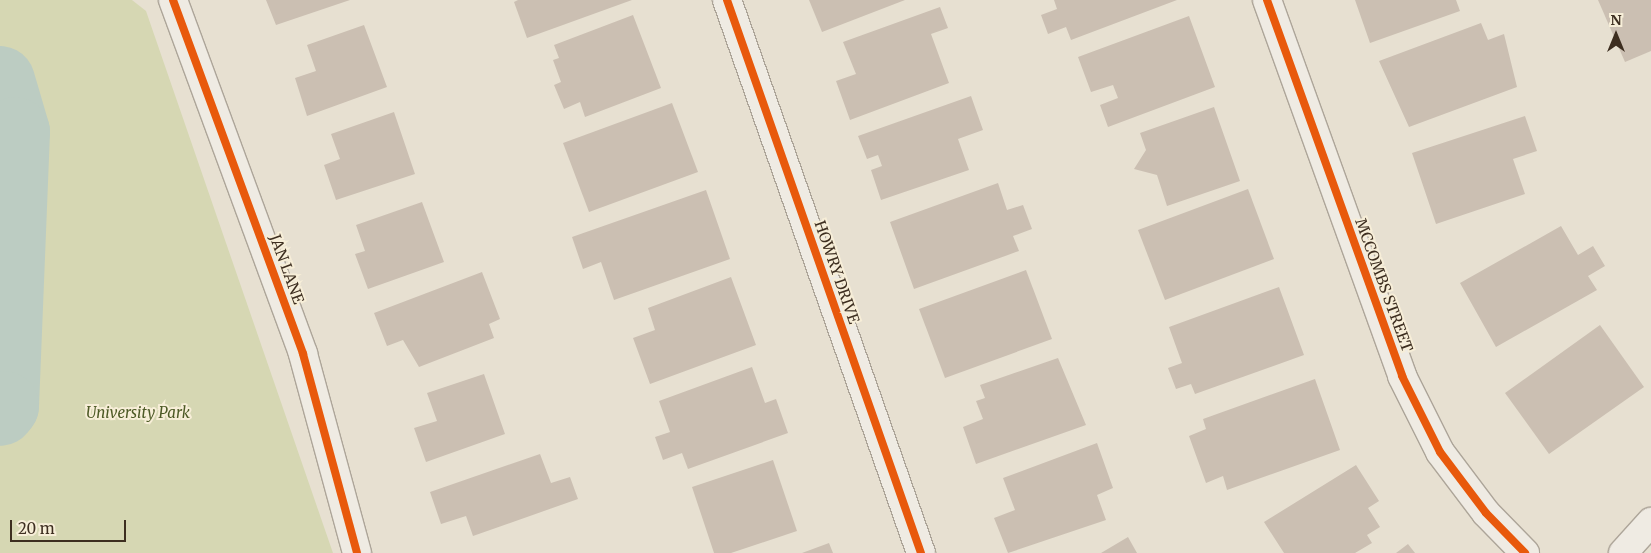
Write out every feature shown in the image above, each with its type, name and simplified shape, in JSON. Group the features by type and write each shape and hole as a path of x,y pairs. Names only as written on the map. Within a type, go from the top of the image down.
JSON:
{"street":[{"name":"JAN LANE","path":"173,0 304,354 357,553"},
{"name":"HOWRY DRIVE","path":"727,0 921,553"},
{"name":"MCCOMBS STREET","path":"1267,0 1402,376 1440,452 1486,513 1525,553"},
{"path":"1623,553 1651,522"}],"green space":[{"name":"University Park","path":"0,0 132,0 146,11 333,553 0,553"}],"building":[{"path":"266,0 350,0 276,25"},
{"path":"518,0 632,0 527,38 514,2"},
{"path":"809,0 905,0 822,32"},
{"path":"1054,0 1177,0 1071,40 1066,27 1048,34 1041,15 1057,9"},
{"path":"1355,0 1456,0 1460,11 1370,43"},
{"path":"1598,0 1651,0 1651,51 1625,62"},
{"path":"940,7 948,28 931,34 949,83 850,120 836,81 856,74 843,42"},
{"path":"633,15 661,88 585,117 580,102 564,109 554,85 561,82 553,60 559,58 554,45"},
{"path":"1189,16 1215,87 1108,127 1100,105 1118,98 1113,85 1091,92 1078,57"},
{"path":"1481,23 1488,40 1504,34 1517,87 1409,127 1379,61"},
{"path":"364,25 387,87 307,116 295,78 316,71 307,45"},
{"path":"971,96 983,130 958,139 969,170 881,200 871,170 882,166 878,155 867,159 858,136"},
{"path":"672,103 698,172 589,212 563,143"},
{"path":"1214,107 1240,181 1167,206 1157,175 1134,169 1146,150 1140,133"},
{"path":"394,112 415,174 336,200 324,165 340,159 331,134"},
{"path":"1525,116 1537,151 1513,159 1525,194 1436,224 1412,153"},
{"path":"998,183 1007,210 1023,205 1032,229 1013,236 1019,251 914,289 890,222"},
{"path":"1248,189 1274,259 1165,300 1138,230"},
{"path":"706,190 730,259 614,300 601,262 583,269 572,237"},
{"path":"422,202 444,262 368,289 355,254 365,251 356,225"},
{"path":"1561,226 1578,255 1593,246 1605,266 1588,276 1597,290 1496,347 1460,283"},
{"path":"1026,270 1052,339 945,378 919,309"},
{"path":"482,272 500,319 489,324 494,338 419,367 403,340 387,346 374,313"},
{"path":"731,277 756,345 650,384 633,338 655,330 648,308"},
{"path":"1279,287 1304,355 1195,394 1191,384 1176,389 1168,368 1182,363 1169,327"},
{"path":"1600,325 1644,387 1549,454 1505,393"},
{"path":"1058,358 1086,425 976,464 963,427 983,419 976,401 985,398 980,385"},
{"path":"752,367 765,403 776,399 788,433 688,469 682,453 663,460 655,437 670,432 659,401"},
{"path":"484,374 505,434 426,462 414,428 437,421 427,393"},
{"path":"1315,379 1340,450 1227,490 1223,476 1206,483 1189,436 1206,429 1203,419"},
{"path":"1097,443 1113,488 1097,495 1106,520 1008,553 994,518 1015,510 1003,478"},
{"path":"540,454 551,483 570,477 578,499 473,536 466,516 441,524 430,492"},
{"path":"773,460 797,531 731,553 714,553 692,487"},
{"path":"1356,465 1379,501 1368,508 1380,527 1367,535 1372,543 1355,553 1284,553 1264,522"},
{"path":"1128,537 1137,553 1101,553"},
{"path":"829,543 833,553 802,553"},
{"path":"1408,544 1415,553 1396,553"}],"waterway":[{"path":"0,81 15,132 4,406 0,411"}],"cycle path":[{"path":"173,0 303,354 357,553"},
{"path":"727,0 921,553"},
{"path":"1267,0 1402,376 1440,452 1486,513 1525,553"}]}
